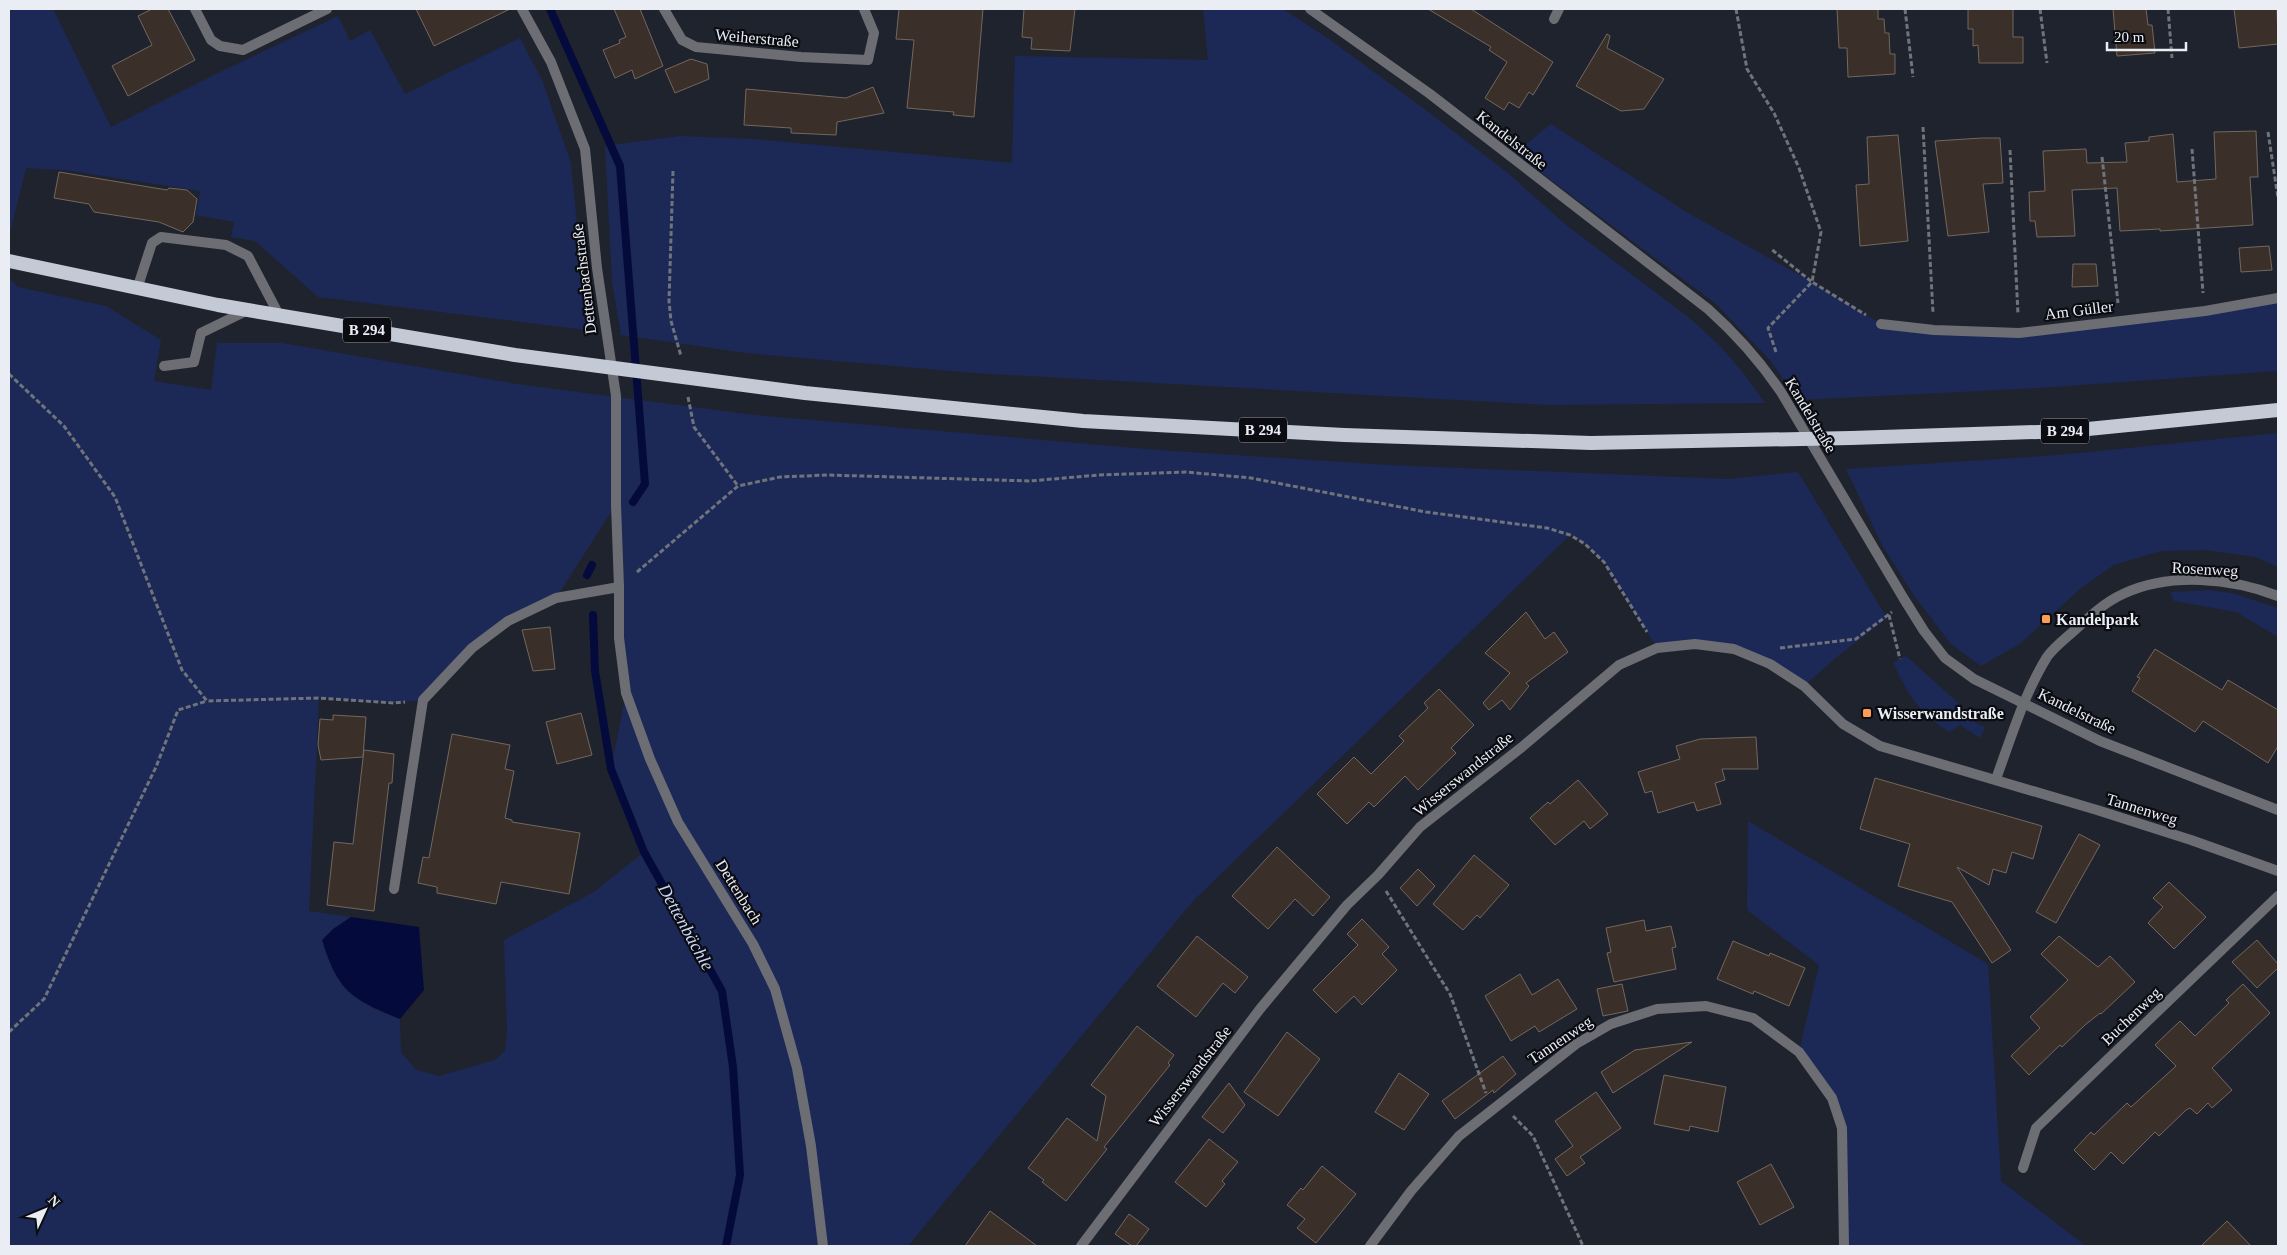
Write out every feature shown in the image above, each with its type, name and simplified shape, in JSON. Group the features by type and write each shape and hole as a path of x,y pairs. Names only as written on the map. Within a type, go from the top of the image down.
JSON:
{"highway":[{"name":"B 294","path":"9,261 137,289 248,310 515,356 923,406 1083,421 1344,435 1591,443 1851,438 2068,431 2278,410"}],"street":[{"path":"195,9 212,40 220,46 243,50 327,9"},
{"name":"Dettenbachstraße","path":"522,9 551,62 585,148 597,268 616,396 617,560"},
{"name":"Weiherstraße","path":"664,9 682,40 696,47 801,57 868,60 874,33 864,9"},
{"name":"Kandelstraße","path":"1310,9 1430,94 1708,309 1737,336 1762,364 1786,399 1904,599 1924,631 1945,658 1974,679 2100,741 2278,810"},
{"path":"1554,19 1559,9"},
{"path":"137,289 152,244 161,237 226,245 248,256 278,315"},
{"name":"Am Güller","path":"1881,324 1934,330 2019,332 2205,311 2278,298"},
{"path":"164,366 194,362 201,333 248,310"},
{"name":"Dettenbach","path":"617,560 619,638 626,693 650,759 678,822 754,944 774,988 798,1068 811,1146 823,1246"},
{"name":"Rosenweg","path":"1996,779 2024,702 2048,655 2091,615 2122,594 2167,580 2205,581 2254,586 2278,596"},
{"path":"394,889 423,700 472,648 508,621 556,598 619,587"},
{"name":"Wisserswandstraße","path":"1081,1246 1260,1009 1347,905 1378,876 1420,827 1522,747 1593,685 1619,665 1657,648 1695,644 1734,649 1770,664 1804,686 1842,724 1880,746 1996,779"},
{"name":"Tannenweg","path":"1996,779 2191,840 2278,870"},
{"name":"Buchenweg","path":"2023,1168 2036,1128 2278,896"},
{"name":"Tannenweg","path":"1370,1246 1417,1184 1459,1136 1576,1044 1611,1024 1657,1009 1706,1006 1753,1018 1798,1052 1832,1098 1842,1128 1844,1246"}],"path":[{"path":"1736,9 1747,69 1774,113 1800,168 1821,232 1812,282 1768,328"},
{"path":"1905,9 1913,77"},
{"path":"2040,9 2047,62"},
{"path":"2168,9 2172,58"},
{"path":"1923,127 1934,330"},
{"path":"2268,132 2278,198"},
{"path":"2010,150 2019,332"},
{"path":"2192,150 2205,311"},
{"path":"2102,157 2120,320"},
{"path":"673,171 669,301 671,321 682,361"},
{"path":"1770,250 1812,282 1881,324"},
{"path":"9,374 64,426 115,497 182,670 207,701"},
{"path":"687,389 694,427 738,486"},
{"path":"619,587 692,528 738,486 780,477 828,475 1030,481 1100,475 1186,472 1251,478 1426,512 1547,528 1570,535 1585,544 1604,562 1657,648"},
{"path":"1770,664 1780,648 1856,639 1889,615 1904,599"},
{"path":"1889,615 1900,659"},
{"path":"9,1032 44,1000 156,767 178,710 207,701 319,698 394,703 423,700"},
{"path":"1378,876 1450,994 1492,1110"},
{"path":"1500,1103 1534,1136 1583,1246"}],"shaded area":[{"path":"9,9 53,9 111,127 220,72 338,16 350,41 370,30 405,94 520,38 542,80 571,163 587,330 318,297 255,241 231,237 234,222 196,215 200,191 65,170 26,168 9,237"},
{"path":"1203,9 1283,9 1329,39 1509,174 1565,224 1692,320 1720,346 1745,375 1765,403 1548,405 975,373 746,353 621,335 612,281 605,146 680,136 754,139 1012,163 1015,56 1208,60"},
{"path":"1551,124 1688,213 1812,282 1881,324 2019,333 2278,298 2278,371 2038,388 1798,400 1770,360 1715,303 1515,153"},
{"path":"9,278 18,287 106,306 161,340 154,381 211,390 217,343 282,343 517,384 754,415 1158,450 1388,465 1728,479 1798,472 1887,618 1838,656 1804,686 1734,649 1657,648 1604,562 1585,544 1570,535 1193,901 908,1246 9,1246","holes":["615,506 626,693 611,769 644,852 594,892 504,940 507,1031 505,1051 495,1060 439,1076 416,1070 401,1052 400,1019 372,1008 333,929 351,917 309,911 319,698 394,703 423,700 508,621 556,598"]},
{"path":"2278,433 2278,567 2256,557 2205,550 2161,551 2114,565 2081,588 2021,643 1981,666 1951,644 1915,597 1882,545 1846,469 2059,455"},
{"path":"2208,590 2232,593 2278,608 2278,637 2236,612 2174,601 2170,592"},
{"path":"1906,656 1966,710 1967,718 1985,727 1980,738 1960,725 1949,732 1921,709 1909,694 1893,663"},
{"path":"1748,821 1988,964 2001,1181 2086,1246 1844,1246 1842,1128 1832,1098 1799,1052 1819,965 1747,910"},
{"path":"351,917 419,927 424,990 400,1019 369,1006 358,999 341,983 334,971 322,940 333,929"}],"building":[{"path":"152,9 168,9 195,60 128,96 112,66 152,45 138,16"},
{"path":"416,9 510,9 434,46"},
{"path":"614,9 640,9 663,66 635,79 632,70 615,78 603,50 620,43 619,40 626,37"},
{"path":"899,9 983,9 974,117 953,115 954,112 907,108 914,40 896,39"},
{"path":"1024,9 1075,9 1070,51 1031,49 1032,38 1022,37"},
{"path":"1428,9 1471,9 1553,62 1533,95 1529,92 1519,108 1509,102 1504,110 1485,98 1507,62 1489,50 1491,47"},
{"path":"1837,9 1878,9 1878,19 1884,19 1885,33 1889,33 1890,54 1895,54 1895,74 1848,77 1847,48 1839,48"},
{"path":"1968,9 2013,9 2013,37 2023,37 2023,63 1979,63 1978,45 1973,46 1973,29 1968,29"},
{"path":"2113,9 2146,9 2148,25 2152,25 2155,53 2117,56"},
{"path":"2234,9 2277,9 2278,44 2239,48"},
{"path":"1607,34 1610,36 1607,48 1664,79 1644,109 1621,111 1576,86"},
{"path":"691,59 707,64 709,79 675,93 665,70"},
{"path":"873,87 884,113 837,122 836,135 791,133 791,128 744,125 746,89 846,98"},
{"path":"2256,131 2258,177 2250,177 2253,225 2160,231 2160,229 2120,231 2117,188 2072,190 2075,236 2037,237 2035,221 2030,221 2029,192 2045,191 2043,151 2086,149 2087,163 2127,162 2125,143 2149,141 2149,137 2173,134 2177,182 2216,179 2214,132"},
{"path":"1898,135 1908,241 1860,246 1856,185 1869,184 1867,137"},
{"path":"2000,138 2003,183 1983,184 1989,232 1948,236 1935,141"},
{"path":"59,172 167,190 169,188 187,190 197,199 193,222 183,232 159,222 94,212 89,204 54,198"},
{"path":"2269,246 2272,270 2241,272 2239,248"},
{"path":"2073,264 2096,264 2098,286 2072,287"},
{"path":"1526,612 1545,639 1554,632 1568,652 1526,683 1529,686 1510,710 1502,700 1489,710 1483,703 1510,673 1485,653"},
{"path":"550,627 555,669 533,671 522,630"},
{"path":"2155,649 2222,690 2228,680 2278,710 2278,746 2268,763 2203,721 2195,732 2132,691 2140,678 2137,677"},
{"path":"1439,689 1474,725 1451,748 1456,753 1418,790 1405,776 1374,807 1369,802 1347,824 1317,794 1354,757 1371,774 1404,741 1399,736 1428,708 1424,703"},
{"path":"581,713 592,755 557,764 546,722"},
{"path":"333,715 366,717 363,757 321,760 318,745 320,719 333,720"},
{"path":"452,734 510,745 505,769 514,771 505,818 512,820 512,822 580,833 569,894 501,882 496,904 437,893 437,887 418,883 423,857 429,858"},
{"path":"1756,737 1758,769 1722,769 1725,780 1715,783 1721,804 1697,811 1694,802 1658,813 1652,791 1645,793 1638,772 1680,759 1676,746 1700,739"},
{"path":"364,750 394,754 392,783 389,783 374,911 327,905 334,842 353,844"},
{"path":"1875,778 2042,826 2033,859 2012,852 2006,873 1993,869 1989,885 1957,867 2011,950 1992,963 1952,902 1898,886 1910,844 1860,829"},
{"path":"1578,780 1608,814 1590,829 1584,821 1555,845 1530,818"},
{"path":"2079,834 2100,845 2056,923 2036,912"},
{"path":"1277,847 1330,897 1313,916 1295,899 1268,929 1232,896"},
{"path":"1474,855 1509,885 1480,918 1477,915 1463,930 1433,904"},
{"path":"1418,869 1435,886 1417,906 1400,888"},
{"path":"2169,882 2206,917 2174,949 2148,923 2163,907 2153,898"},
{"path":"1362,919 1389,947 1382,954 1397,970 1362,1005 1354,996 1336,1013 1313,990 1358,945 1347,934"},
{"path":"1644,920 1646,931 1671,926 1676,947 1672,948 1676,969 1614,982 1607,953 1611,952 1606,928"},
{"path":"1197,936 1248,977 1235,993 1223,983 1196,1017 1157,986"},
{"path":"2059,936 2098,967 2110,956 2135,982 2062,1047 2060,1045 2029,1075 2011,1056 2040,1028 2030,1017 2068,980 2041,954"},
{"path":"2257,940 2278,964 2278,968 2257,988 2232,962"},
{"path":"1733,941 1769,956 1770,953 1805,968 1789,1006 1754,991 1753,994 1717,979"},
{"path":"1520,974 1532,995 1558,979 1577,1009 1539,1032 1535,1026 1511,1041 1485,996"},
{"path":"1622,984 1628,1011 1603,1016 1597,989"},
{"path":"2243,984 2270,1013 2212,1068 2232,1090 2212,1108 2208,1103 2197,1114 2190,1108 2186,1110 2159,1136 2155,1132 2123,1164 2111,1152 2094,1170 2074,1150 2091,1132 2094,1135 2127,1103 2131,1107 2176,1066 2155,1045 2180,1021 2195,1036 2229,1003 2226,1000"},
{"path":"1137,1026 1174,1055 1168,1063 1170,1065 1104,1147 1107,1149 1066,1201 1028,1168 1067,1118 1097,1141 1106,1096 1091,1085"},
{"path":"1287,1032 1320,1059 1278,1116 1244,1092"},
{"path":"1692,1042 1613,1093 1601,1072 1635,1050"},
{"path":"1503,1056 1516,1074 1494,1093 1493,1090 1455,1119 1442,1101"},
{"path":"1399,1073 1429,1094 1404,1130 1375,1112"},
{"path":"1664,1075 1726,1087 1718,1132 1690,1126 1689,1131 1654,1124"},
{"path":"1229,1083 1245,1105 1223,1133 1202,1117"},
{"path":"1596,1092 1621,1128 1580,1157 1585,1163 1567,1176 1555,1159 1573,1146 1555,1121"},
{"path":"1209,1139 1238,1162 1222,1181 1225,1184 1206,1207 1175,1182"},
{"path":"1771,1164 1794,1207 1760,1225 1737,1182"},
{"path":"1322,1166 1356,1194 1316,1243 1297,1228 1305,1219 1287,1205 1301,1188 1303,1190"},
{"path":"990,1211 1037,1246 965,1246"},
{"path":"1129,1214 1149,1229 1136,1246 1132,1246 1115,1234"},
{"path":"2227,1221 2251,1246 2201,1246"}],"waterway":[{"path":"550,9 620,166 645,484 633,502"},
{"path":"587,575 592,565"},
{"name":"Dettenbächle","path":"593,615 595,671 611,769 644,852 722,991 733,1067 740,1175 726,1246"}],"place":[{"name":"Kandelpark","path":"2046,619"},
{"name":"Wisserwandstraße","path":"1867,713"}]}
